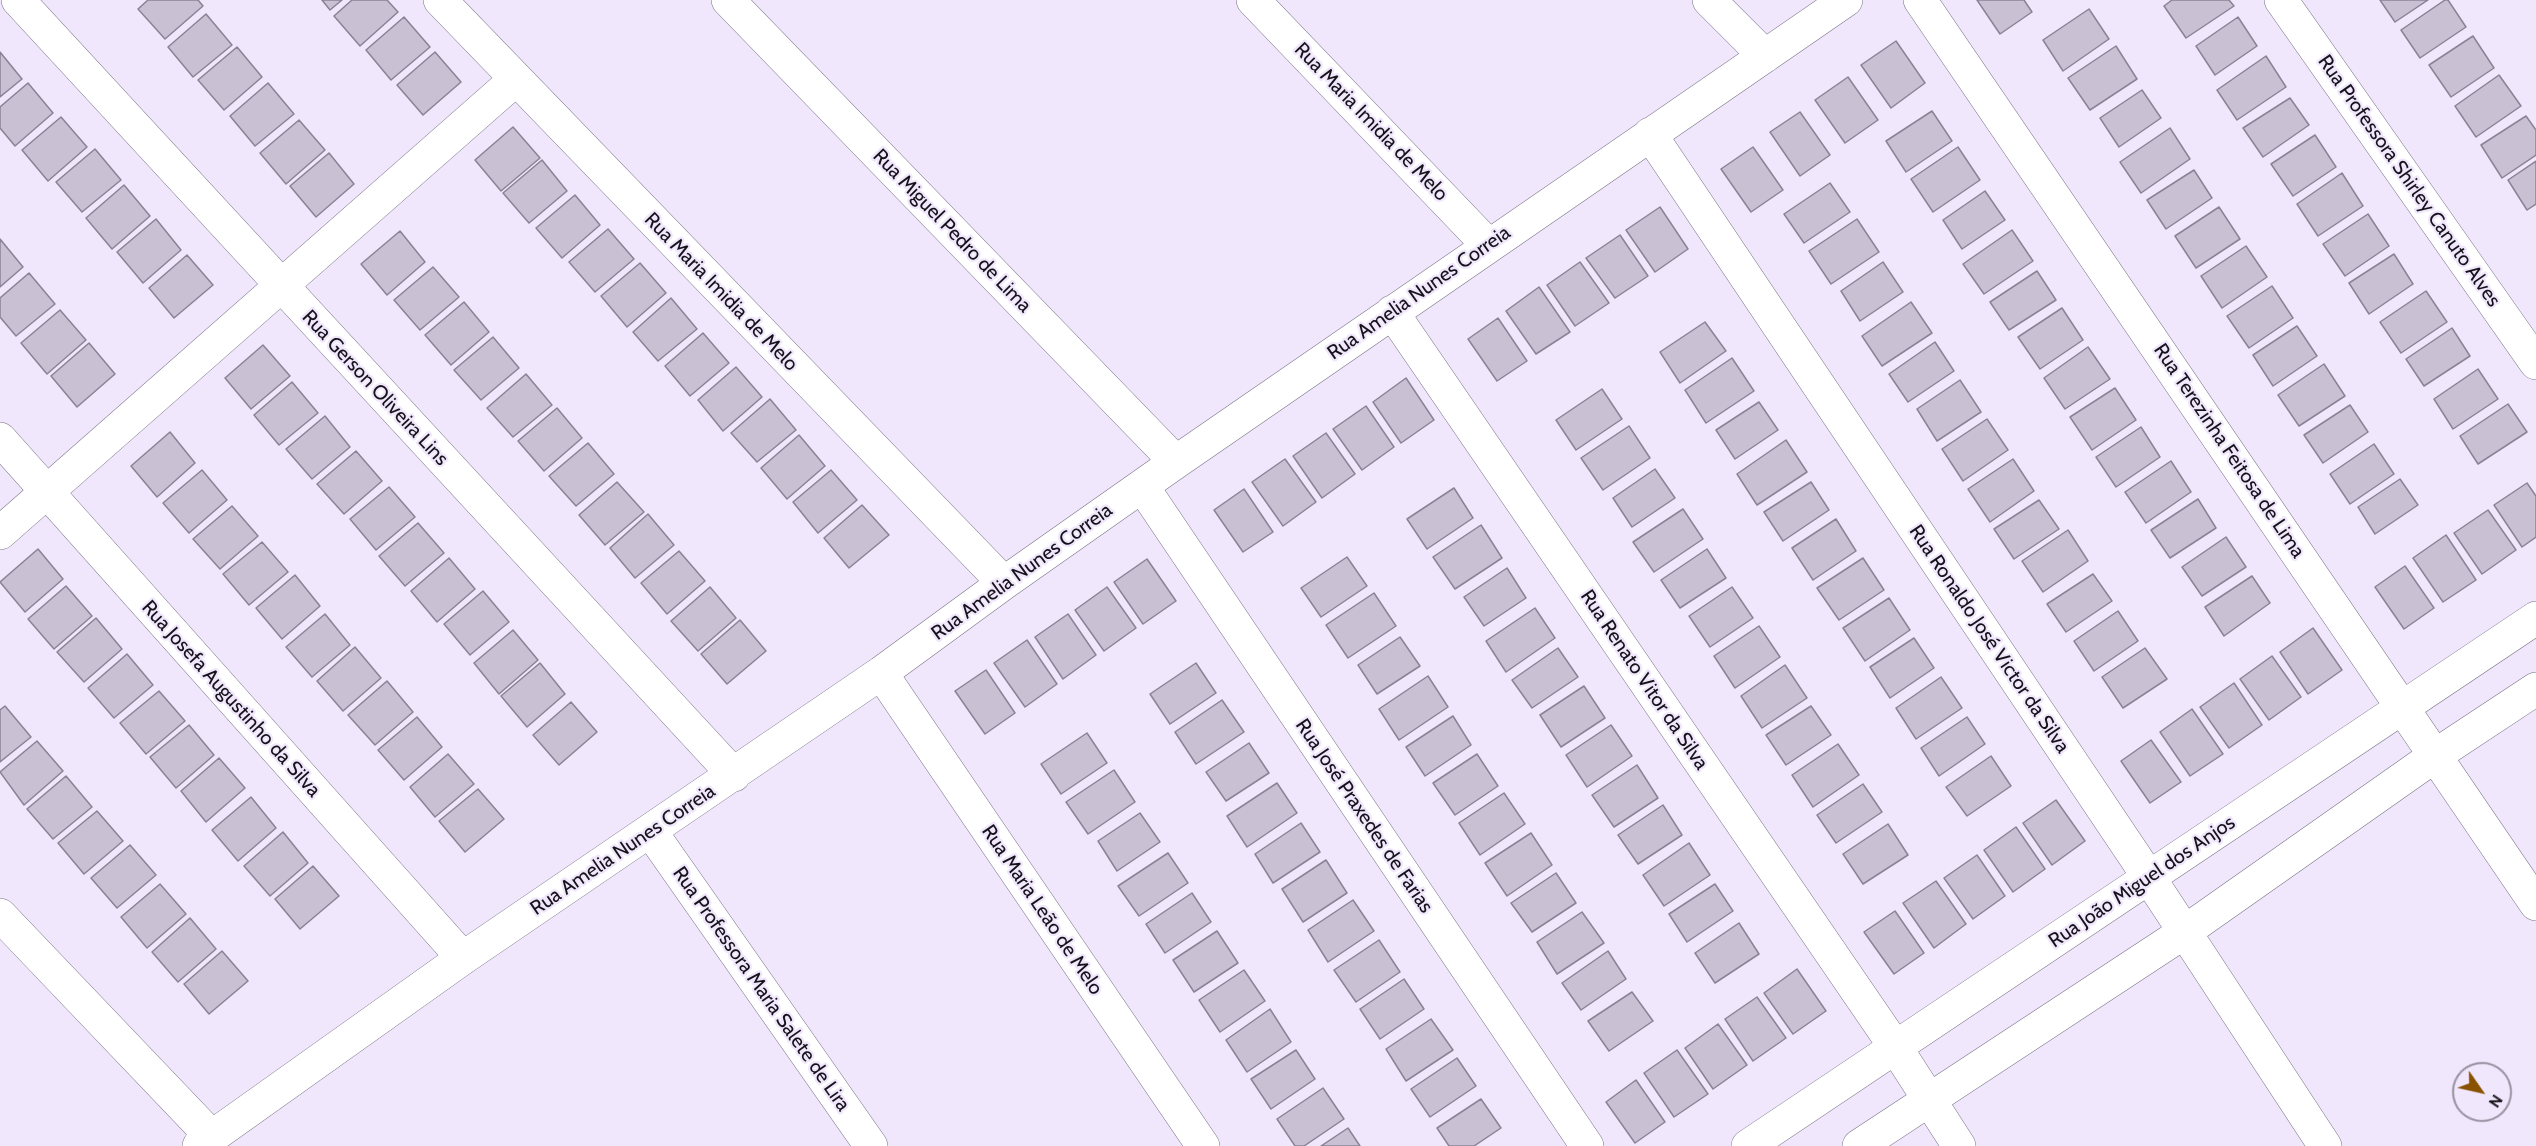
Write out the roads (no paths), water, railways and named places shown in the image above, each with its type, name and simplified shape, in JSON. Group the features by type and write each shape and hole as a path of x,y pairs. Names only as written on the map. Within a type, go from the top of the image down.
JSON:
{"street":[{"name":"Rua Gerson Oliveira Lins","path":"18,0 734,775"},
{"name":"Rua Maria Imidia de Melo","path":"440,0 1004,583"},
{"name":"Rua Miguel Pedro de Lima","path":"728,0 1176,462"},
{"name":"Rua Maria Imidia de Melo","path":"1253,0 1488,245"},
{"path":"1709,0 1765,56"},
{"name":"Rua Amelia Nunes Correia","path":"206,1141 463,958 734,775 1176,462 1846,0"},
{"name":"Rua Terezinha Feitosa de Lima","path":"1920,0 2536,904"},
{"name":"Rua Professora Shirley Canuto Alves","path":"2281,0 2536,363"},
{"path":"0,533 515,80"},
{"name":"Rua Ronaldo José Victor da Silva","path":"1650,134 2148,876 2183,933 2325,1146"},
{"name":"Rua Renato Vitor da Silva","path":"1392,312 1896,1048 1959,1146"},
{"name":"Rua Josefa Augustinho da Silva","path":"0,439 463,958"},
{"name":"Rua José Praxedes de Farias","path":"1142,486 1587,1146"},
{"name":"Rua João Miguel dos Anjos","path":"1748,1146 2536,618"},
{"name":"Rua Maria Leão de Melo","path":"881,673 1203,1146"},
{"path":"1859,1146 2183,933 2436,755 2536,689"},
{"name":"Rua Professora Maria Salete de Lira","path":"651,832 871,1146"},
{"path":"2,918 206,1141"}]}
